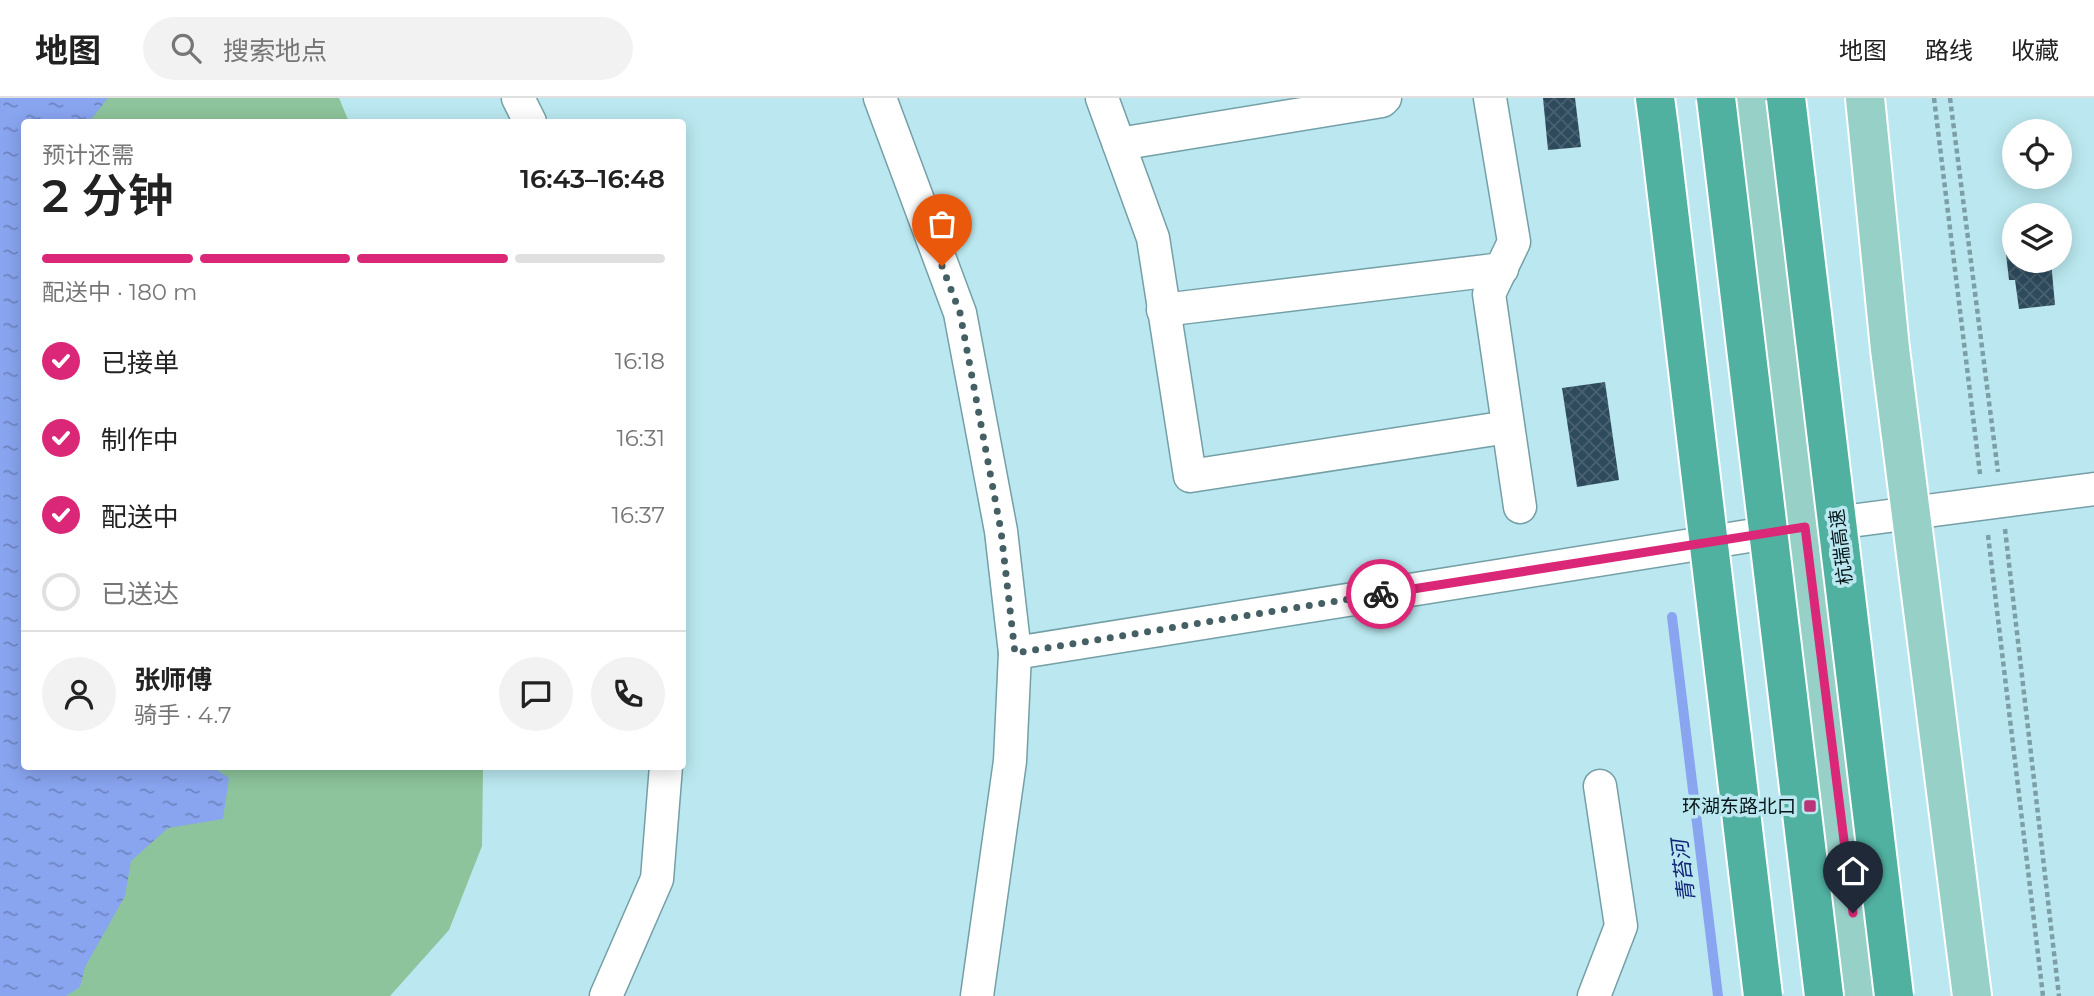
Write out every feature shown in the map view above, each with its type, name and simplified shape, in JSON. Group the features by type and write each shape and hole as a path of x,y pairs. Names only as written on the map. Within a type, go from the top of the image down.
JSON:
{"highway":[{"path":"1716,98 1824,996"},
{"name":"杭瑞高速","path":"1786,98 1894,996"},
{"path":"1657,113 1763,996"}],"main road":[{"path":"1751,98 1772,245 1864,996"},
{"path":"1865,98 1890,349 1972,996"}],"street":[{"path":"518,98 528,119"},
{"path":"1102,98 1153,238 1190,476 1508,427"},
{"path":"1119,144 1382,101 1385,98"},
{"path":"1489,98 1514,242 1489,294 1520,507"},
{"path":"884,99 960,313 1001,531 1015,653 1010,761 977,996"},
{"path":"1163,310 1502,269"},
{"path":"1015,653 1805,527 2094,489"},
{"path":"607,996 657,879 666,770"},
{"path":"1594,996 1621,926 1600,786"}],"path":[{"path":"1934,98 1993,502 2059,996"},
{"path":"1950,98 1993,502 2000,618 2043,996"}],"green space":[{"path":"0,98 339,98 348,119 21,119 21,770 483,770 482,846 449,930 390,996 0,996"}],"water":[{"path":"0,98 108,98 91,119 21,119 21,770 217,770 229,778 223,819 168,828 131,861 125,896 85,967 80,987 66,996 0,996"}],"building":[{"path":"1543,98 1575,98 1581,147 1548,150"},
{"path":"2008,273 2052,273 2055,305 2019,309 2015,280 2009,280"},
{"path":"1605,382 1619,480 1577,487 1562,388"}],"waterway":[{"name":"青苔河","path":"1672,617 1718,996"}],"way so far":[{"path":"942,266 960,313 1001,531 1015,653 1381,594"}],"place":[{"name":"环湖东路北口","path":"1810,806"}],"route":[{"path":"1381,594 1805,527 1853,913"}]}
